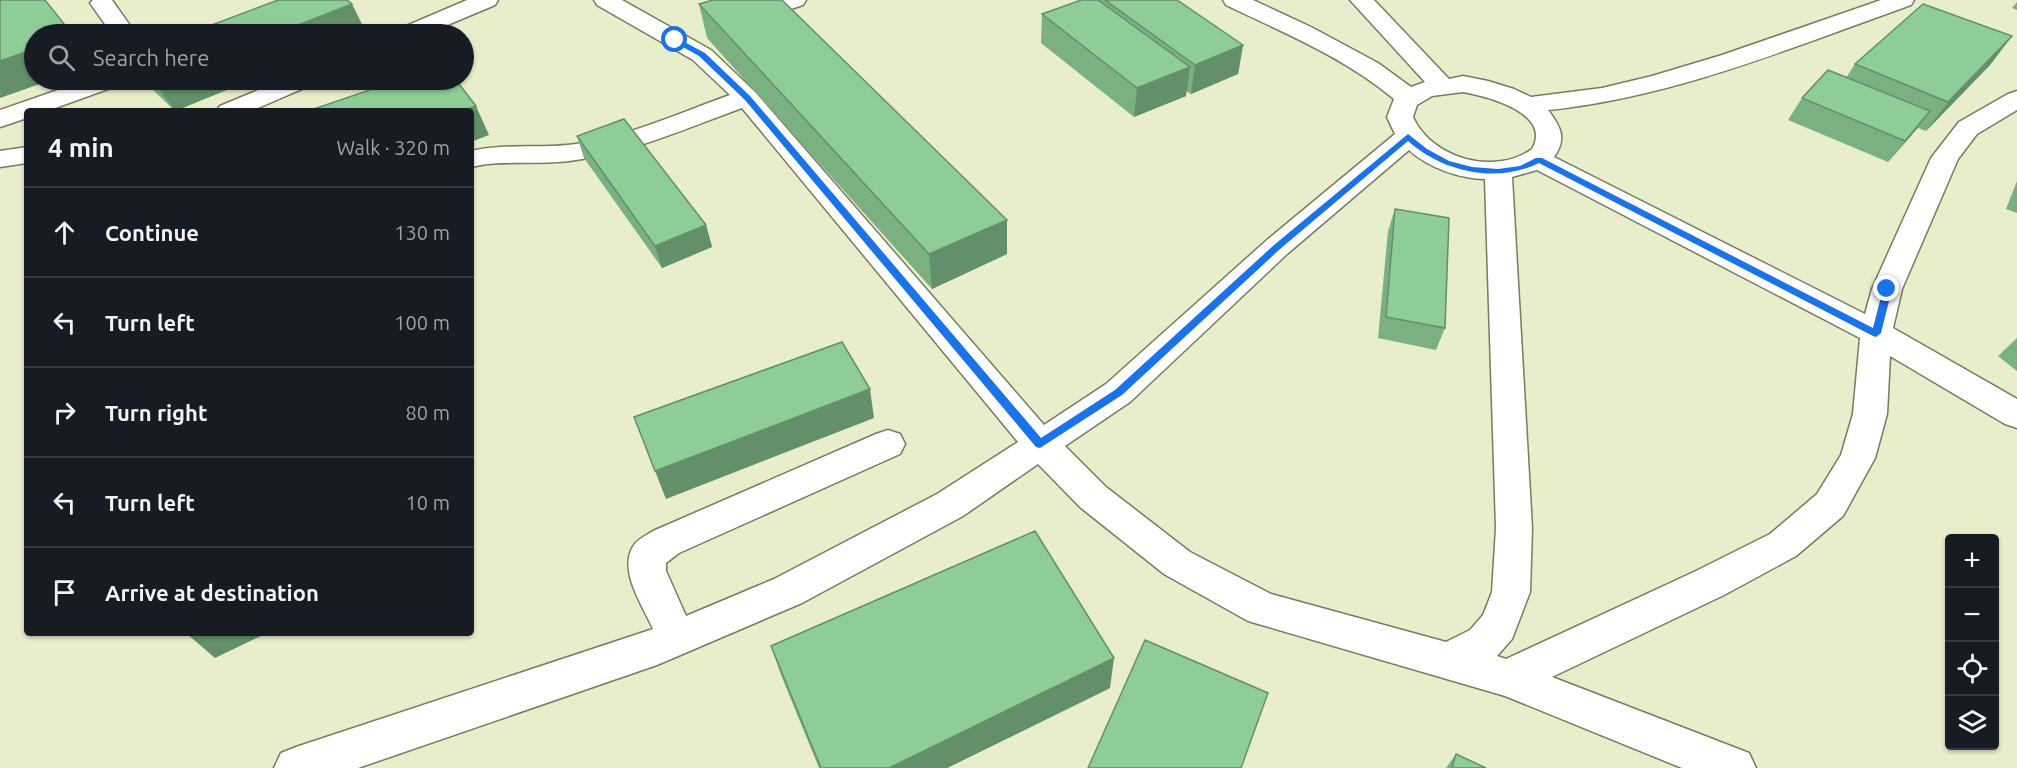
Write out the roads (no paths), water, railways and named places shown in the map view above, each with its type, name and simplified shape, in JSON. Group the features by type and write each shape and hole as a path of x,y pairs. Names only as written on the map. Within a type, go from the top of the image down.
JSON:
{"lane":[{"path":"431,24 487,0"},
{"path":"605,0 702,55 747,98 1040,444 1093,497 1177,562 1262,609 1507,678 1734,768"},
{"path":"675,40 795,0"},
{"path":"1234,0 1353,58 1378,73 1408,98"},
{"path":"1361,0 1441,85"},
{"path":"1527,105 1627,91 1903,0"},
{"path":"102,3 117,24"},
{"path":"1463,84 1508,95 1527,105 1542,118 1550,133 1549,147 1539,160 1522,168 1498,171 1472,170 1446,162 1424,151 1408,137 1401,123 1400,110 1408,98 1422,90 1441,85 1463,84"},
{"path":"31,108 82,90"},
{"path":"236,108 278,90"},
{"path":"474,158 500,154 576,153 638,136 747,98"},
{"path":"1507,678 1710,583 1783,545 1830,505 1858,458 1870,414 1876,333 1887,289 1945,158 1968,128 2017,99"},
{"path":"0,119 24,110"},
{"path":"308,766 448,715 643,652 788,591 950,505 1118,393 1277,247 1408,137"},
{"path":"0,159 24,155"},
{"path":"1539,160 1876,333 2017,415"},
{"path":"1448,662 1484,644 1498,626 1510,592 1514,528 1498,171"},
{"path":"676,638 647,571 648,555 666,542 888,444"}]}
